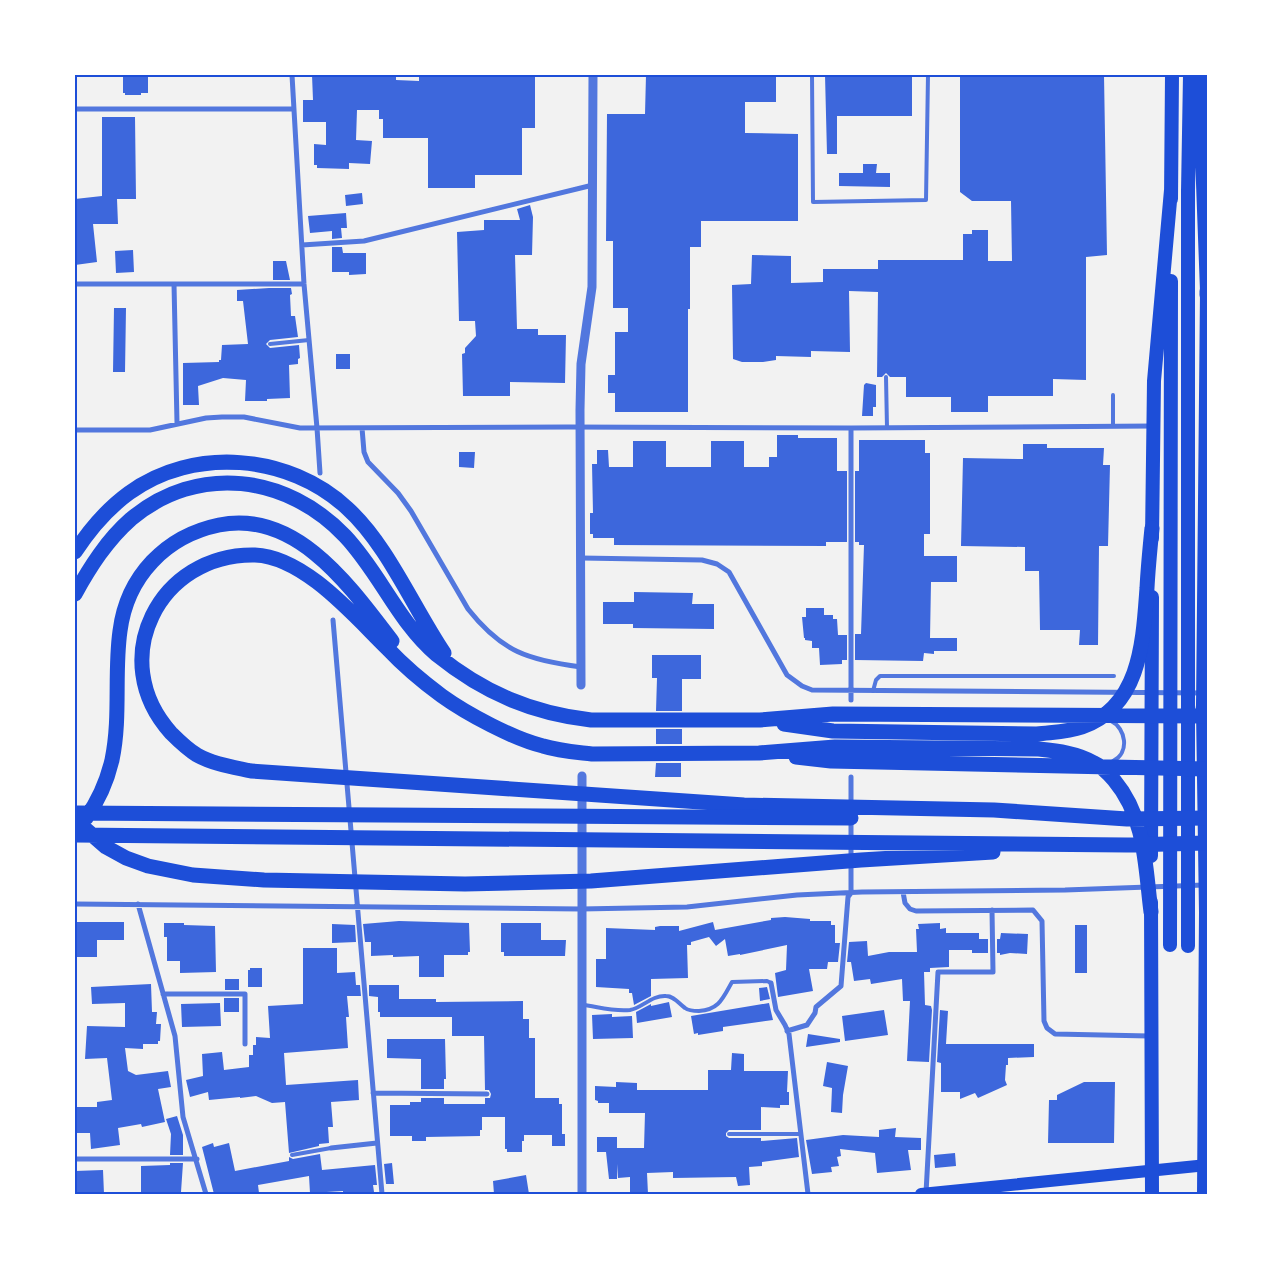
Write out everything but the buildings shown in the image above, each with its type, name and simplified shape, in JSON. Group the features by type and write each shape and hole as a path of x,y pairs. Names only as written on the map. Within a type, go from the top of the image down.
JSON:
{"highway":[{"path":"1170,945 1172,75"},
{"path":"1188,946 1188,191 1190,75"},
{"path":"1198,75 1205,189 1207,295"},
{"path":"1152,1194 1151,912 1154,381 1171,190"},
{"path":"1204,1194 1207,291"},
{"path":"75,552 92,528 112,506 143,484 171,471 194,465 240,462 288,472 328,493 346,507 364,526 381,549 444,653 463,674"},
{"path":"75,594 98,557 113,538 131,520 148,507 170,495 193,487 215,483 238,482 264,486 314,509 343,534 359,551 409,626 437,654 463,674 493,692 535,710 592,720 760,720 833,714 1037,715 1205,713"},
{"path":"75,833 98,800 112,759 120,630 129,597 145,569 157,556 189,534 205,528 239,523 257,525 274,530 305,546 320,557 355,593 420,678"},
{"path":"760,720 833,732 1037,734 1063,732 1102,717 1114,706 1129,687 1139,662 1152,528"},
{"path":"1126,819 994,810 744,806 251,771 221,765 197,755 177,739 160,720 149,699 142,654 146,632 154,611 166,593 181,578 197,568 216,560 237,555 258,556 279,561 298,569 316,581 357,616 388,650 442,696 469,713 516,736 542,746 567,752 592,754 759,753 835,748 1038,749 1060,751 1082,757 1096,764 1116,782 1133,807 1140,831 1151,912"},
{"path":"1205,713 1207,676"},
{"path":"759,753 830,761 1207,769"},
{"path":"75,813 1207,818"},
{"path":"75,820 106,846 126,858 148,866 192,875 264,880 379,883 528,883 652,877 861,860 1127,845 1207,843"},
{"path":"75,833 1127,845"}],"main road":[{"path":"921,1194 1205,1165"}],"street":[{"path":"292,75 304,284 320,473"},
{"path":"581,685 581,364 592,287 593,75"},
{"path":"75,110 293,109"},
{"path":"302,245 364,241 593,185"},
{"path":"75,284 304,284"},
{"path":"174,284 177,423"},
{"path":"75,430 150,430 206,418 244,417 300,428 1154,426"},
{"path":"362,428 364,452 368,462 398,493 411,511 475,618 499,640 515,651 549,663 581,667"},
{"path":"851,428 851,700"},
{"path":"581,558 702,560 717,564 729,572 787,675 802,686 812,690 1207,693"},
{"path":"333,620 382,1194"},
{"path":"582,776 582,1194"},
{"path":"787,1031 807,1025 816,1007 841,986 848,897 851,893 851,777"},
{"path":"75,904 581,909 687,907 797,895 1064,890 1207,885"},
{"path":"903,892 905,903 910,909 1033,910 1042,921 1044,1021 1047,1028 1055,1034 1152,1036"},
{"path":"138,904 175,1036 183,1117 206,1194"},
{"path":"926,1194 938,972 993,972 992,910"},
{"path":"771,983 776,1010 787,1031 808,1194"},
{"path":"163,994 245,994 245,1044"},
{"path":"373,1093 487,1094"},
{"path":"331,1148 377,1143"},
{"path":"75,1159 197,1159"}],"lane":[{"path":"812,75 813,202 926,200 928,75"},
{"path":"270,344 309,340"},
{"path":"886,377 887,428"},
{"path":"1113,395 1113,426"},
{"path":"873,691 876,680 880,676 1114,676"},
{"path":"1096,764 1116,760 1124,743 1123,731 1117,724 1102,717"},
{"path":"581,1005 630,1010 658,997 665,996 672,997 686,1009 692,1011 707,1010 714,1008 732,982 767,981 771,983"},
{"path":"729,1134 801,1134"},
{"path":"292,1155 331,1148"}]}
